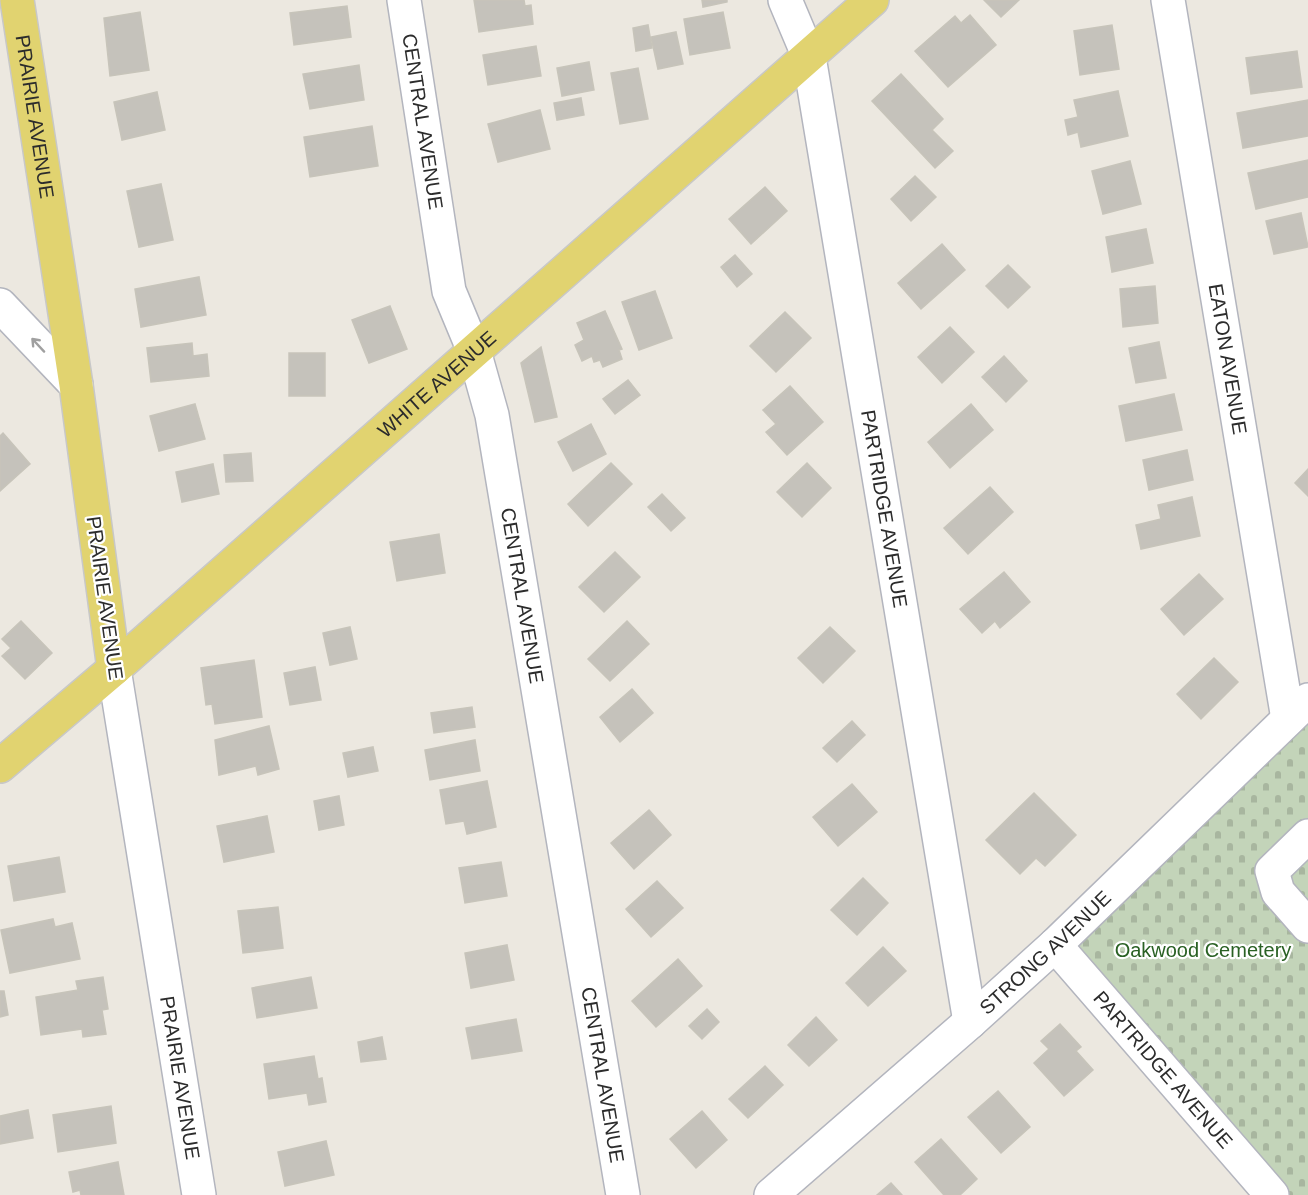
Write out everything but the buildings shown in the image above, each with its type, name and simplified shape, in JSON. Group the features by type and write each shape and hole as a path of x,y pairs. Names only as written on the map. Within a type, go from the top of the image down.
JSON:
{"main road":[{"name":"PRAIRIE AVENUE","path":"17,0 76,385 114,669"},
{"name":"WHITE AVENUE","path":"0,766 114,669 872,0"}],"street":[{"name":"CENTRAL AVENUE","path":"404,0 448,291 474,351 492,415 623,1195"},
{"name":"PARTRIDGE AVENUE","path":"784,0 809,57 970,1022"},
{"name":"EATON AVENUE","path":"1168,0 1298,710"},
{"path":"0,305 76,385"},
{"name":"PRAIRIE AVENUE","path":"114,669 199,1195"},
{"name":"STRONG AVENUE","path":"771,1195 1055,945 1298,710"},
{"path":"1308,836 1272,871 1278,892 1308,926"},
{"name":"PARTRIDGE AVENUE","path":"1055,945 1272,1195"}],"green space":[{"name":"Oakwood Cemetery","path":"1308,700 1308,1195 1285,1195 1055,945"}]}
